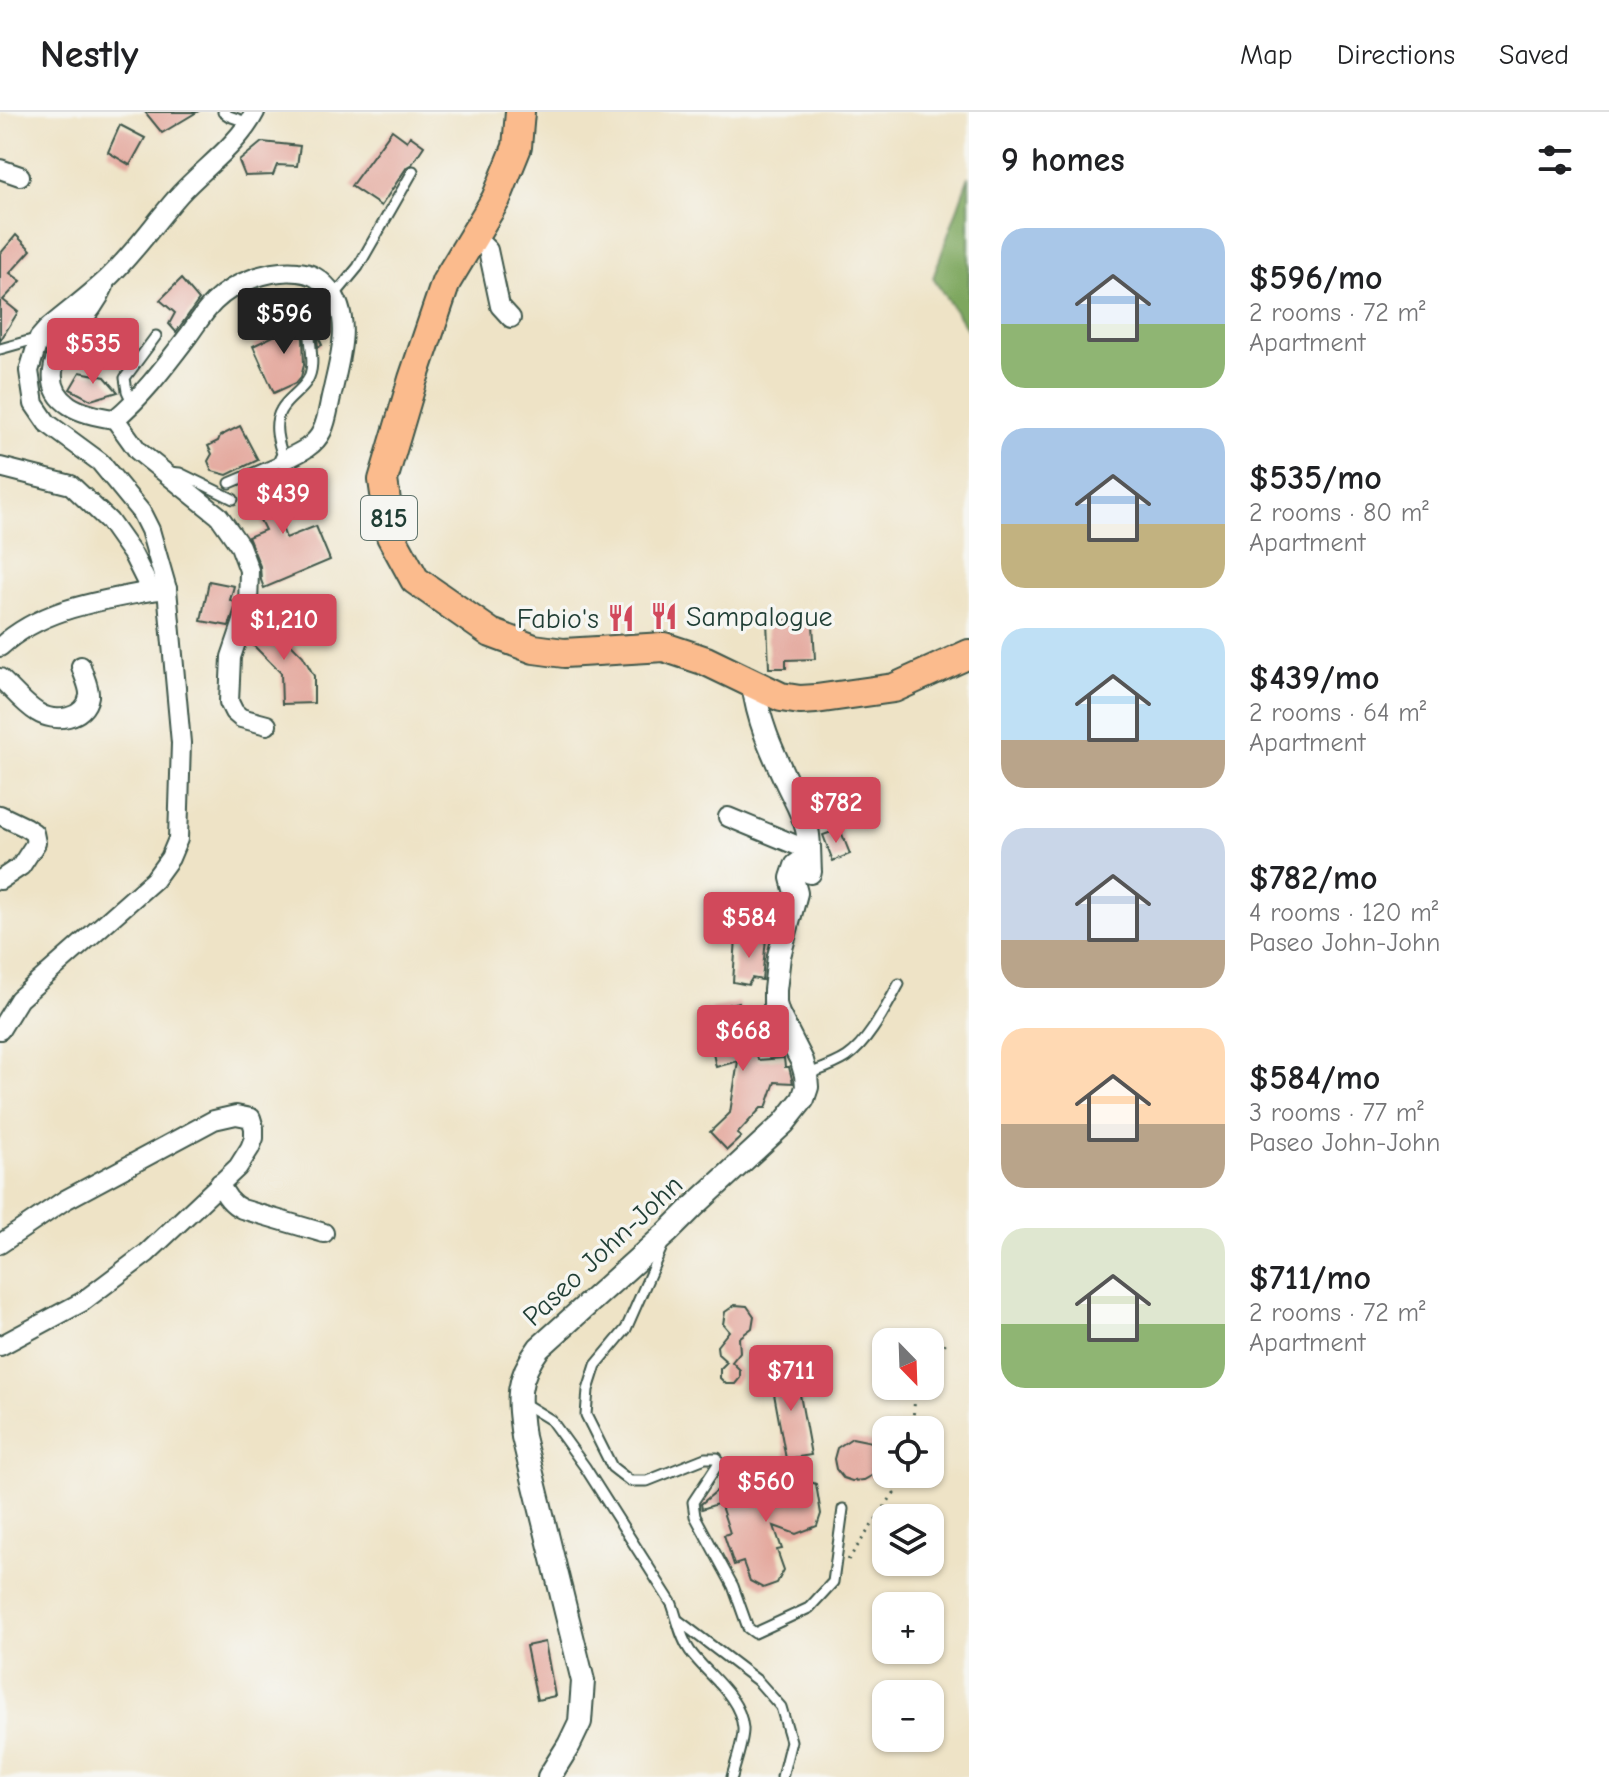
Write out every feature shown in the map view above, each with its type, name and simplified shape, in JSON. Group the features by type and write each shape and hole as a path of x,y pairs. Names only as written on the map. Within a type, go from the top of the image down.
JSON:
{"main road":[{"name":"815","path":"520,112 517,147 496,199 446,282 383,480 391,536 415,580 491,633 534,649 564,653 664,647 706,661 781,697 800,700 894,688 969,654"}],"street":[{"path":"0,1030 19,999 154,880 170,858 178,839 181,743 150,530 141,512 100,462 47,423 34,404 29,371 39,338 107,279 252,118"},
{"path":"0,169 20,176"},
{"path":"471,238 488,250 500,306 511,318"},
{"path":"115,419 143,394 214,302 256,277 305,272 318,277 334,296 342,313 343,345 323,430 312,444 284,460"},
{"path":"107,279 98,302 58,350 52,376 60,400 87,414 115,419 138,451 219,516 240,546 249,570 248,607 231,657 229,702 241,718 267,725"},
{"path":"0,467 71,485 109,521 159,590"},
{"path":"0,647 31,624 88,602 159,590"},
{"path":"0,678 39,714 67,718 83,709 89,698 81,666"},
{"path":"753,683 763,732 805,824 808,854"},
{"path":"0,815 34,833 36,843 21,866 0,880"},
{"path":"728,817 808,854"},
{"path":"806,1075 775,1004 779,956 796,893 792,878 796,866 808,854"},
{"path":"0,995 19,999"},
{"name":"Paseo John-John","path":"549,1777 580,1722 583,1681 531,1477 518,1400 520,1383 539,1348 668,1232 795,1111 807,1087 806,1075"},
{"path":"0,1244 65,1200 214,1120 236,1115 251,1118 254,1138 238,1167 147,1253 82,1302 0,1346"},
{"path":"220,1183 234,1205 324,1233"}],"lane":[{"path":"223,112 229,116 252,118"},
{"path":"334,296 358,267 413,171"},
{"path":"133,404 125,378 156,336"},
{"path":"230,483 284,460 277,429 280,411 307,380 312,363 310,337"},
{"path":"0,349 39,338"},
{"path":"164,473 180,473 233,499"},
{"path":"806,1075 848,1057 883,1013 899,984"},
{"path":"668,1232 626,1329 596,1365 588,1390 586,1415 612,1467 630,1481 647,1481 705,1458 717,1458 718,1464 693,1502 695,1516 733,1586 748,1628 755,1633 809,1608 833,1582 843,1509"},
{"path":"518,1400 551,1420 585,1467 657,1578 679,1621 681,1636 688,1649 734,1702 744,1729 732,1777"},
{"path":"679,1621 758,1681 781,1707 791,1741 782,1777"}],"path":[{"path":"944,1345 947,1341"},
{"path":"833,1582 897,1488"}],"green space":[{"path":"969,176 969,332 933,278"}],"building":[{"path":"145,112 197,112 162,133"},
{"path":"120,125 145,138 130,165 108,152"},
{"path":"392,130 407,141 410,136 424,146 381,206 351,186"},
{"path":"262,142 300,146 297,166 277,165 273,175 245,176 239,161"},
{"path":"16,235 31,250 10,273 21,281 3,300 18,312 0,341 0,254"},
{"path":"181,279 199,300 176,332 169,324 175,313 160,300"},
{"path":"304,321 307,327 313,325 322,345 318,347 314,331 305,331 301,377 296,383 274,393 253,346"},
{"path":"80,372 105,377 118,392 91,400 70,389"},
{"path":"240,426 258,460 227,475 212,471 208,461 212,454 208,446"},
{"path":"288,476 301,506 278,517 286,538 316,526 330,560 264,588 260,566 248,537 265,530 247,494"},
{"path":"209,581 234,586 230,600 236,605 229,626 201,621"},
{"path":"259,611 303,656 314,676 314,703 282,704 281,673 249,641"},
{"path":"790,620 790,625 813,624 815,659 786,660 786,668 769,668 767,621"},
{"path":"840,829 850,854 833,861 823,835"},
{"path":"755,936 766,938 762,980 752,978 748,985 733,982 736,938 753,942"},
{"path":"739,1002 747,1034 752,1033 758,1060 784,1058 793,1083 775,1082 766,1108 761,1108 737,1134 741,1137 727,1150 710,1132 730,1113 738,1061 716,1067 712,1049 720,1047 711,1009"},
{"path":"735,1305 747,1306 754,1316 752,1328 739,1338 740,1352 732,1362 740,1370 740,1378 735,1384 726,1384 720,1378 720,1369 727,1362 718,1354 717,1346 729,1331 723,1324 725,1312"},
{"path":"795,1367 811,1455 786,1459 770,1372"},
{"path":"852,1438 872,1442 872,1476 864,1480 843,1478 836,1469 834,1459 837,1448"},
{"path":"795,1476 816,1484 821,1514 817,1526 796,1534 774,1526 782,1549 777,1550 784,1570 777,1583 763,1588 750,1581 743,1562 734,1565 724,1535 730,1533 720,1503 702,1509 701,1504 719,1489 731,1486 741,1488 765,1509 774,1484"},
{"path":"545,1642 555,1696 537,1700 526,1646"}],"place":[{"name":"Sampalogue","path":"664,616"},
{"name":"Fabio's","path":"621,618"}]}
